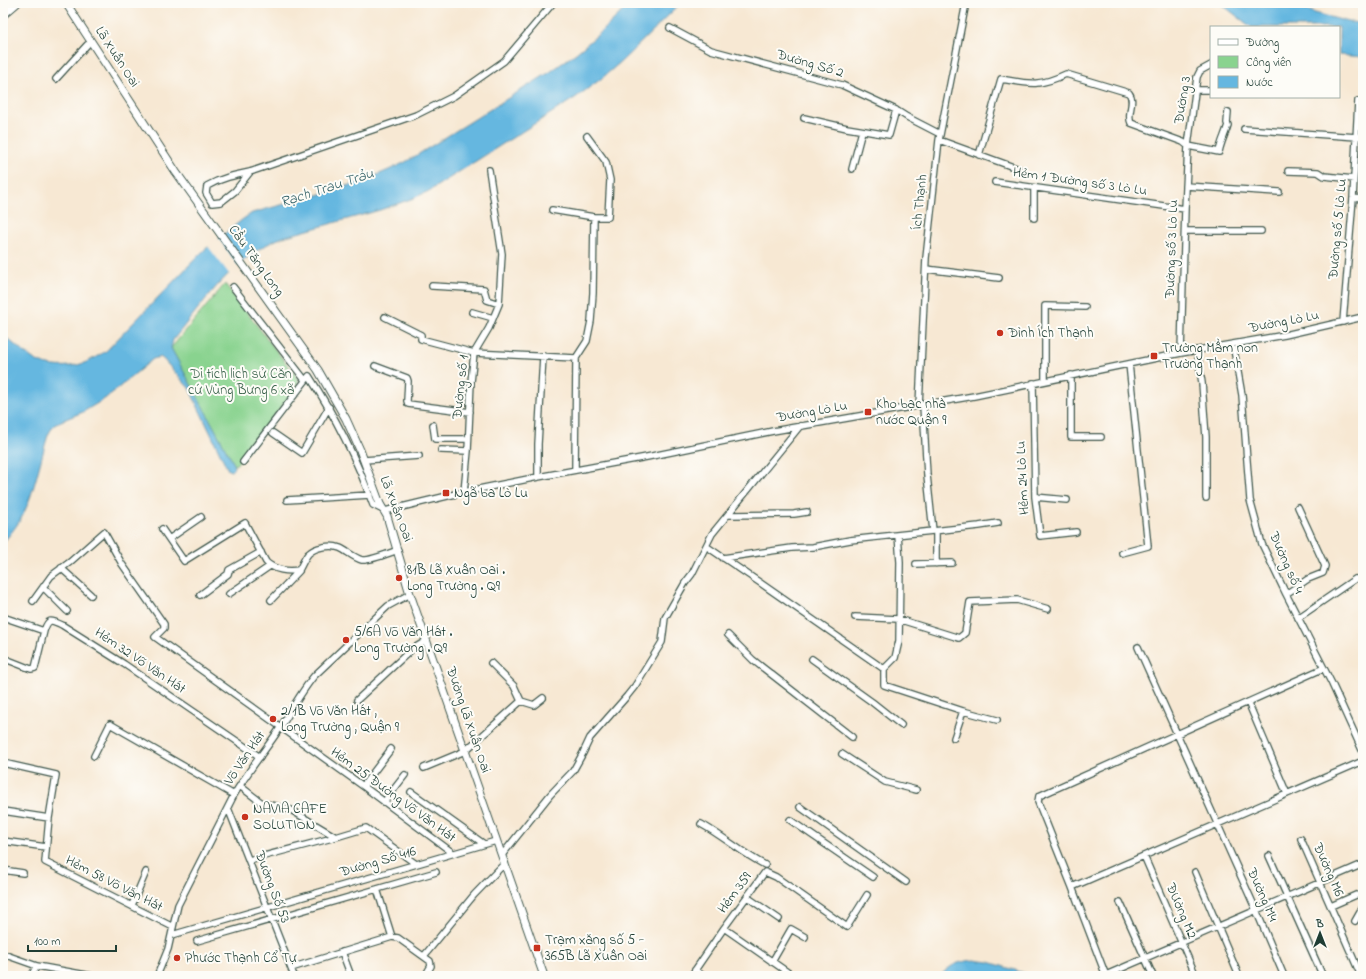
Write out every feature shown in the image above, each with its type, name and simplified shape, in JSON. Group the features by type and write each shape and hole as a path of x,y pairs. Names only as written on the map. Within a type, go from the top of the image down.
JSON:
{"main road":[{"path":"3,10 11,3"},
{"path":"3,15 17,3"},
{"name":"Lã Xuân Oai","path":"66,3 133,106"},
{"name":"Cầu Tăng Long","path":"133,106 176,172 318,370 338,403 353,434"},
{"name":"Lã Xuân Oai","path":"353,434 380,504 385,511 410,594"},
{"name":"Đường Lã Xuân Oai","path":"410,594 502,855"},
{"path":"502,855 544,976"}],"street":[{"path":"250,172 235,191 221,202 212,203 206,193 207,186 214,182 229,176 250,172 416,114 454,96 504,61 553,3"},
{"name":"Ích Thạnh","path":"936,564 935,531 927,475 921,405 926,269 939,140 966,3"},
{"name":"Đường Số 2","path":"670,28 711,50 842,85 896,110 940,134"},
{"path":"56,79 87,45"},
{"name":"Đường 3","path":"1188,146 1196,90 1196,80 1198,73 1210,66"},
{"path":"979,155 1001,79 1035,84 1066,74 1129,93 1132,98 1129,120 1130,123 1183,142 1188,146 1219,152 1221,141 1225,137 1228,125 1228,112"},
{"path":"1196,90 1210,90"},
{"name":"Đường số 5 Lò Lu","path":"1343,322 1354,179 1360,137 1358,101"},
{"path":"804,118 862,131 890,135 896,110"},
{"path":"1244,129 1360,137"},
{"path":"852,169 862,131"},
{"path":"552,210 594,217 608,217 610,180 606,162 587,136"},
{"path":"939,140 1018,169"},
{"name":"Đường số 3 Lò Lu","path":"1182,353 1185,231 1184,210 1188,146"},
{"name":"Đường số 1","path":"464,492 474,353 499,304 502,254 489,170"},
{"path":"1288,171 1318,172 1324,176 1354,179"},
{"name":"Hẻm 1 Đường số 3 Lò Lu","path":"995,182 1184,210"},
{"path":"1186,186 1279,192"},
{"path":"1034,188 1034,218"},
{"path":"1353,198 1363,199"},
{"path":"575,470 576,358 587,341 591,321 594,217"},
{"path":"1185,231 1261,231"},
{"path":"926,269 999,278"},
{"path":"432,286 484,289 487,300 499,304"},
{"path":"233,287 329,407 350,448 373,505 385,511"},
{"path":"1045,381 1045,306 1085,307"},
{"path":"472,312 493,318"},
{"path":"385,317 421,335 421,339 474,353 576,358"},
{"name":"Đường Lò Lu","path":"385,511 538,476 647,457 800,426 921,405 1197,350 1285,335 1363,318"},
{"name":"Đường số 4","path":"1233,344 1242,395 1250,500 1262,544 1324,668 1363,752"},
{"path":"1197,350 1202,383 1206,437 1206,498"},
{"path":"538,476 538,444 543,356"},
{"path":"1122,553 1148,546 1129,364"},
{"path":"375,366 407,378 406,401 408,404 470,412"},
{"path":"1071,375 1071,437 1101,437"},
{"path":"243,462 307,378"},
{"name":"Hẻm 24 Lò Lu","path":"1033,383 1035,497 1040,536 1076,532"},
{"path":"273,433 302,453 329,407"},
{"path":"433,425 435,439 468,440"},
{"path":"502,855 550,795 573,771 590,738 635,686 662,642 665,618 684,583 692,574 712,534 800,426"},
{"path":"441,450 468,451"},
{"path":"364,460 419,456"},
{"path":"287,500 370,495"},
{"path":"1035,497 1067,500"},
{"path":"1286,594 1308,579 1323,573 1325,566 1298,507"},
{"path":"729,515 794,514 807,512"},
{"path":"168,539 202,517"},
{"path":"162,529 184,561 245,523 266,562 270,566 293,571 299,570"},
{"path":"723,558 792,548 813,547 850,540 998,523"},
{"name":"Hẻm 25 Đường Võ Văn Hát","path":"62,568 104,532 122,564 164,624 164,628 155,637 363,786 453,853"},
{"path":"898,535 900,562 898,619 899,641 895,658 884,670 884,685 963,711 997,720"},
{"path":"706,546 884,670"},
{"path":"271,600 299,570 312,550 321,547 339,547 360,560 366,560 398,550"},
{"path":"200,595 228,574 229,570 261,552"},
{"path":"916,564 952,563"},
{"path":"230,594 270,566"},
{"path":"34,602 51,576 62,568 91,595"},
{"path":"1298,618 1355,579"},
{"path":"43,587 67,612"},
{"name":"Võ Văn Hát","path":"157,976 168,949 178,905 240,786 314,676 388,606 410,594"},
{"path":"855,617 898,619 959,638 965,633 970,602 1017,600 1048,609"},
{"path":"3,617 44,631 35,668 31,669 3,658"},
{"name":"Hẻm 32 Võ Văn Hát","path":"44,631 46,623 49,621 57,622 69,629 124,664 260,757"},
{"path":"728,634 754,660 852,737"},
{"path":"357,700 411,650 426,641"},
{"name":"Đường M4","path":"1138,647 1218,824 1284,976"},
{"path":"812,659 872,702 901,725"},
{"path":"491,663 514,686 521,701 534,705 543,698"},
{"path":"1324,668 1039,796 1038,802 1106,975 1363,864"},
{"path":"424,768 465,751 521,701"},
{"path":"1248,702 1287,794"},
{"path":"954,738 963,711"},
{"path":"94,756 110,724 234,796"},
{"path":"363,786 391,749"},
{"path":"842,754 885,782 916,790"},
{"path":"1072,887 1363,761"},
{"path":"3,763 56,774 46,847 3,841"},
{"path":"384,802 405,775"},
{"path":"240,786 262,803 291,810 336,837"},
{"path":"411,792 484,844"},
{"path":"800,807 906,882"},
{"name":"Đường Số 53","path":"228,808 294,976"},
{"path":"3,811 49,818"},
{"path":"790,820 873,877"},
{"path":"701,824 765,865"},
{"path":"249,860 366,828 416,864"},
{"name":"Đường M6","path":"1301,839 1361,976"},
{"name":"Đường Số 416","path":"172,935 267,906 496,841"},
{"name":"Hẻm 58 Võ Văn Hát","path":"46,847 44,862 173,927"},
{"name":"ĐƯờng M2","path":"1144,856 1196,976"},
{"path":"1269,856 1321,972"},
{"path":"424,956 474,895 504,863"},
{"path":"3,870 23,873"},
{"path":"132,906 146,872"},
{"path":"197,941 436,872"},
{"name":"Hẻm 359","path":"691,976 765,872 776,877 847,926 867,895"},
{"path":"1195,872 1239,976"},
{"path":"378,889 392,937"},
{"path":"1331,906 1356,895"},
{"path":"747,897 779,919"},
{"path":"1120,902 1152,976"},
{"path":"1355,921 1363,907"},
{"path":"724,928 793,976"},
{"path":"772,962 790,929 806,937"},
{"path":"291,968 392,937 398,938 430,961 431,966 425,976"},
{"path":"342,952 351,976"},
{"path":"3,954 37,966 92,976"},
{"path":"31,976 37,966"},
{"path":"695,970 703,976"}],"green space":[{"name":"Di tích lịch sử Căn cứ Vùng Bưng 6 xã","path":"225,284 299,380 293,392 235,466 171,348"}],"water":[{"path":"631,3 681,3 623,60 601,79 575,98 429,191 380,210 283,237 266,245 235,268 209,295 173,340 171,348 235,466 234,469 231,471 228,470 189,388 163,359 160,357 153,359 106,398 83,412 53,426 48,435 34,486 23,515 3,543 3,335 35,360 46,365 72,366 90,360 106,351 203,251 252,213 352,184 391,169 409,160 550,72 600,33"},
{"path":"1220,3 1292,3 1315,13 1349,22 1363,23 1363,57 1340,55 1340,26 1250,26"},
{"path":"974,960 989,962 1034,976 970,974 965,976 940,976 955,964"}],"pier":[{"path":"217,236 239,267 230,275 207,245"}],"place":[{"name":"Đình Ích Thạnh","path":"1000,333"},
{"name":"Trường Mầm non Trường Thạnh","path":"1154,356"},
{"name":"Kho bạc nhà nước Quận 9","path":"868,412"},
{"name":"Ngã ba Lò Lu","path":"446,493"},
{"name":"81B Lã Xuân Oai . Long Trường . Q9","path":"399,578"},
{"name":"5/6A Võ Văn Hát . Long Trường . Q9","path":"346,640"},
{"name":"2/1B Võ Văn Hát , Long Trường , Quận 9","path":"273,719"},
{"name":"NAVIA CAFE SOLUTION","path":"245,817"},
{"name":"Trạm xăng số 5 - 365B Lã Xuân Oai","path":"537,948"},
{"name":"Phước Thạnh Cổ Tự","path":"177,958"}],"water label":[{"name":"Rạch Trau Trảu","path":"327,188"}]}
